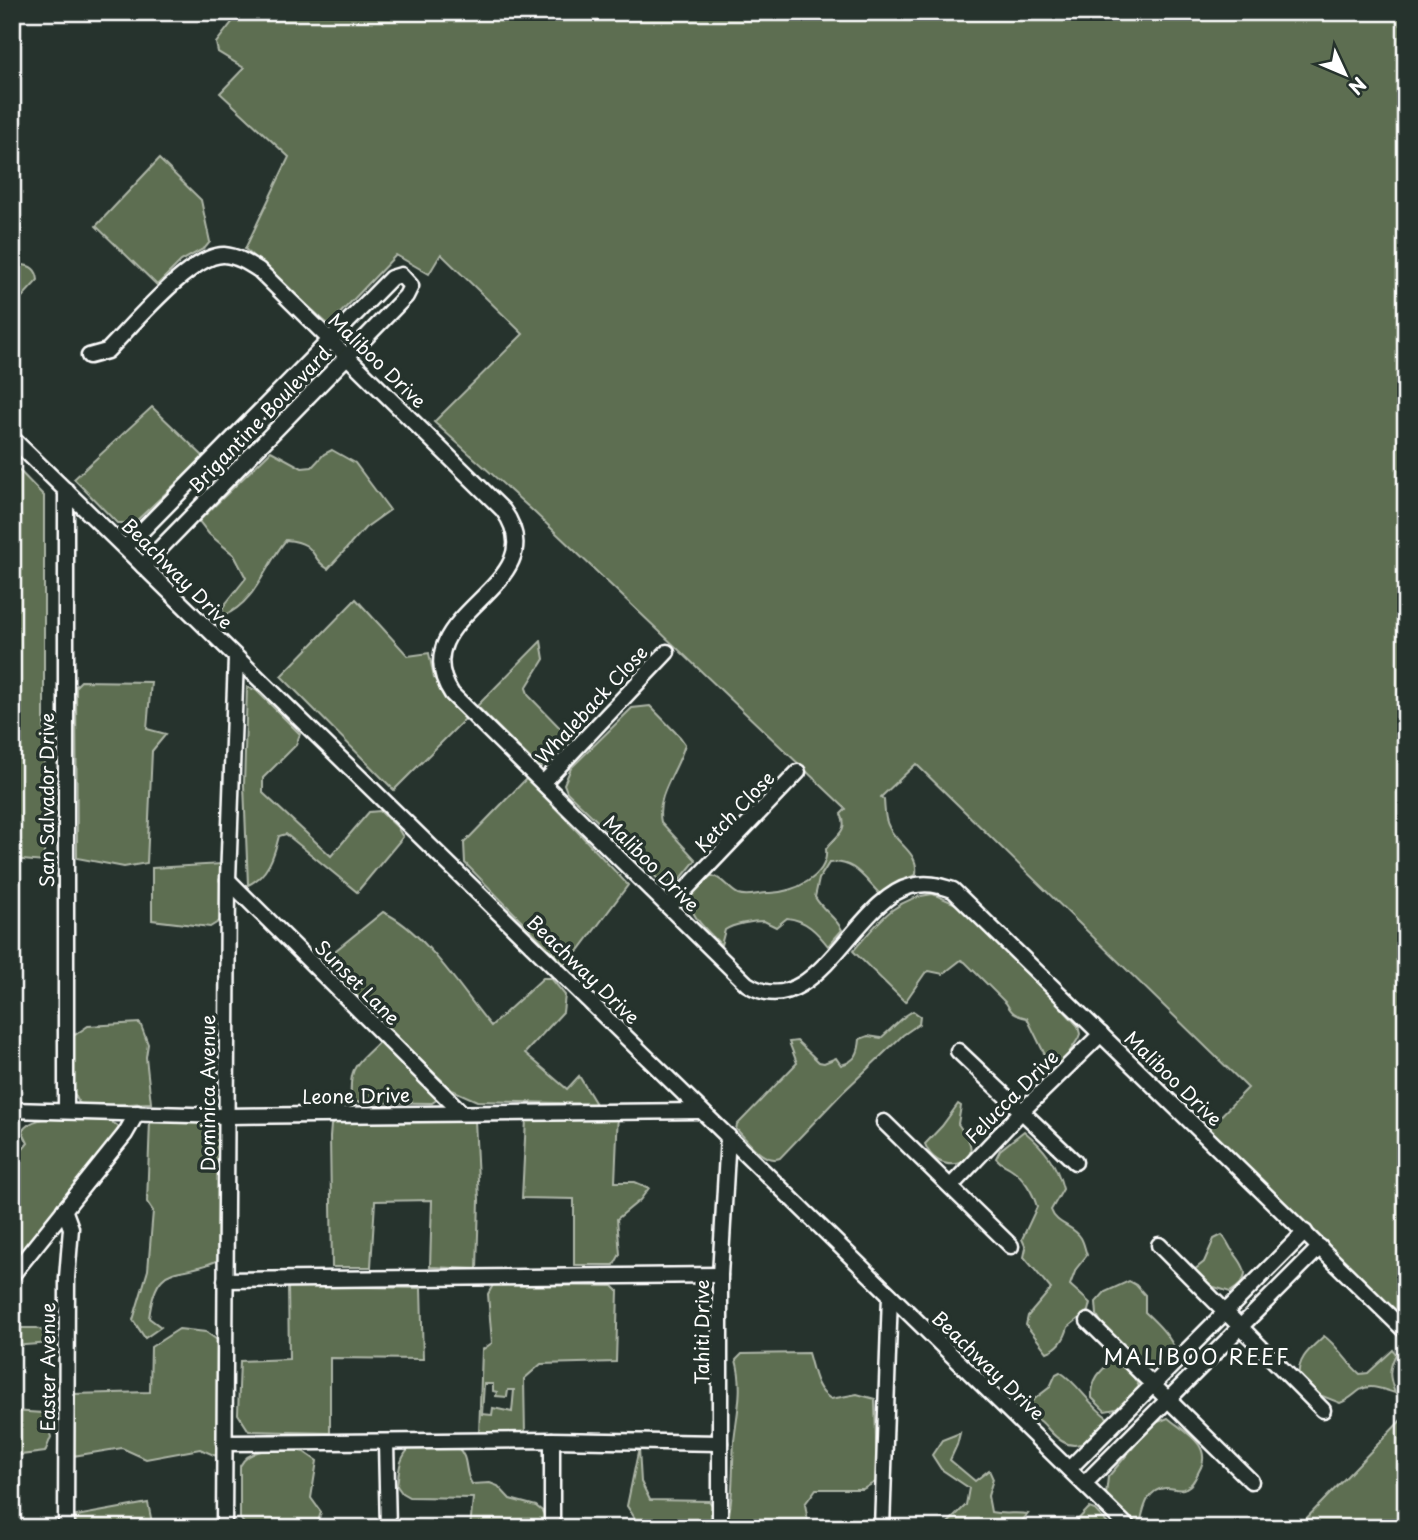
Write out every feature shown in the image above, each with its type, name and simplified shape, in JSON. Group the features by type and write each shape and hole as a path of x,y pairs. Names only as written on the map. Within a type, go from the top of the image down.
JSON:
{"street":[{"name":"Maliboo Drive","path":"89,356 107,351 188,270 211,257 225,255 244,260 259,271 503,510 514,526 515,556 502,578 452,629 443,642 441,672 452,694 747,984 760,992 775,994 790,991 813,975 883,902 908,886 931,883 953,890 1403,1329"},
{"name":"Brigantine Boulevard","path":"125,548 391,278 401,275 411,286 406,296 143,566"},
{"name":"Beachway Drive","path":"14,443 66,490 1129,1528"},
{"name":"San Salvador Drive","path":"66,490 66,1110"},
{"name":"Whaleback Close","path":"544,783 667,652"},
{"name":"Dominica Avenue","path":"224,1528 228,880 236,658"},
{"name":"Ketch Close","path":"669,906 798,772"},
{"name":"Sunset Lane","path":"228,880 461,1112"},
{"name":"Felucca Drive","path":"951,1186 1021,1112 1101,1034"},
{"path":"958,1051 1075,1162"},
{"name":"Leone Drive","path":"12,1110 226,1116 701,1111"},
{"path":"12,1275 125,1134 137,1113"},
{"path":"884,1122 1011,1246"},
{"name":"Tahiti Drive","path":"720,1528 720,1275 728,1136"},
{"name":"Easter Avenue","path":"64,1209 71,1228 66,1278 65,1528"},
{"path":"1069,1469 1305,1232"},
{"path":"1159,1245 1323,1410"},
{"path":"1084,1484 1320,1247"},
{"path":"225,1280 720,1275"},
{"path":"882,1528 890,1295"},
{"path":"1088,1321 1251,1481"},
{"path":"552,1440 552,1528"},
{"path":"225,1443 552,1440 720,1443"},
{"path":"386,1443 388,1528"}],"green space":[{"path":"240,12 1406,12 1406,1338 1203,1134 1248,1088 916,764 881,797 884,800 887,824 911,854 916,874 891,888 885,895 879,893 851,867 837,862 829,863 819,879 815,897 842,930 828,946 820,936 800,921 787,918 776,927 764,921 729,928 725,930 721,945 703,926 691,904 691,896 702,880 709,876 716,877 734,892 746,895 779,892 807,882 822,868 826,849 844,825 841,814 846,809 533,511 434,422 523,334 441,254 429,274 396,255 329,325 245,249 289,157 220,93 244,68 218,52 216,43"},
{"path":"159,159 201,200 210,242 205,248 181,261 157,285 96,226"},
{"path":"21,265 33,269 38,280 12,308 12,272"},
{"path":"152,407 204,457 134,523 117,523 74,479"},
{"path":"332,450 355,463 390,510 365,528 328,569 309,547 286,540 252,593 234,610 223,616 223,607 246,578 234,555 209,534 199,521 271,451 302,468 312,467 324,454"},
{"path":"12,463 44,496 44,862 12,859"},
{"path":"356,599 408,656 429,653 434,678 467,717 394,790 281,676"},
{"path":"541,641 544,659 526,688 529,696 569,737 540,768 477,706"},
{"path":"81,681 151,682 147,729 166,734 152,751 147,863 124,867 77,858 76,686"},
{"path":"247,687 256,690 300,734 296,745 263,778 263,793 331,856 369,812 380,811 397,827 403,837 357,892 286,834 279,836 265,871 248,885 244,785"},
{"path":"650,706 685,744 664,792 661,822 696,860 679,881 663,884 567,792 564,784 571,768 632,708"},
{"path":"527,778 628,885 580,949 564,964 465,863 464,843"},
{"path":"222,864 223,919 210,927 152,920 152,868"},
{"path":"933,894 956,904 1046,991 1078,1026 1078,1039 1061,1065 1046,1057 1027,1018 1016,1015 965,962 961,960 943,974 929,971 925,973 905,1002 853,951 897,906 919,896"},
{"path":"383,912 398,921 428,947 491,1026 543,978 551,978 565,995 563,1012 525,1053 567,1089 579,1076 596,1104 477,1101 452,1090 320,963"},
{"path":"913,1011 920,1016 919,1024 903,1035 843,1092 780,1158 767,1158 750,1145 736,1129 797,1063 789,1042 797,1041 819,1062 824,1063 836,1058 841,1065 856,1056 860,1039 868,1036 881,1038"},
{"path":"140,1023 148,1044 146,1057 151,1103 86,1106 79,1103 71,1087 72,1037 88,1026"},
{"path":"380,1041 441,1097 432,1103 351,1102 351,1080 355,1067"},
{"path":"958,1104 961,1106 958,1124 969,1141 970,1152 961,1162 946,1164 930,1154 925,1144"},
{"path":"618,1112 615,1182 635,1182 649,1188 640,1200 617,1219 620,1254 614,1265 574,1265 574,1199 522,1198 526,1119"},
{"path":"212,1119 219,1127 220,1259 164,1277 153,1298 149,1318 161,1327 145,1338 133,1320 148,1270 153,1211 147,1202 150,1121"},
{"path":"38,1120 103,1120 119,1127 34,1239 12,1263 12,1162 28,1143 22,1131"},
{"path":"339,1120 475,1120 479,1200 477,1269 430,1267 432,1200 375,1201 371,1267 332,1267 330,1137 331,1125"},
{"path":"1024,1131 1049,1157 1060,1180 1063,1189 1051,1210 1053,1215 1078,1234 1087,1255 1076,1269 1070,1285 1090,1303 1088,1311 1068,1327 1058,1345 1047,1352 1026,1325 1028,1316 1051,1289 1024,1257 1026,1248 1022,1239 1037,1207 1023,1180 996,1158 1000,1150"},
{"path":"1222,1235 1245,1272 1242,1282 1230,1292 1211,1286 1194,1270 1204,1262 1214,1239"},
{"path":"1129,1281 1145,1295 1145,1312 1171,1341 1177,1353 1165,1368 1143,1366 1103,1326 1097,1315 1096,1302 1105,1292"},
{"path":"493,1285 613,1286 618,1291 616,1362 541,1364 524,1379 525,1435 479,1435 482,1350 492,1343 488,1294","holes":["484,1384 493,1384 496,1396 507,1397 508,1390 514,1390 512,1412 493,1408 492,1415 482,1414"]},
{"path":"288,1286 421,1288 423,1359 330,1358 330,1433 249,1431 238,1414 240,1361 289,1359"},
{"path":"12,1328 37,1328 60,1341 12,1346"},
{"path":"179,1329 206,1332 220,1342 222,1441 216,1456 200,1449 146,1459 122,1448 73,1456 73,1394 150,1392 151,1347"},
{"path":"1324,1336 1360,1374 1368,1373 1393,1350 1396,1354 1390,1374 1395,1393 1369,1387 1340,1403 1317,1394 1299,1378 1299,1371 1306,1354"},
{"path":"808,1353 818,1385 831,1399 857,1394 875,1399 877,1481 863,1489 816,1489 805,1504 808,1521 813,1528 726,1528 732,1495 739,1400 736,1360 742,1354"},
{"path":"1114,1359 1126,1368 1140,1388 1127,1407 1105,1411 1092,1398 1093,1386 1101,1372"},
{"path":"1060,1372 1108,1418 1109,1422 1094,1436 1080,1444 1073,1445 1058,1439 1024,1407 1050,1387 1056,1374"},
{"path":"12,1411 43,1413 51,1437 45,1452 12,1456"},
{"path":"1406,1415 1406,1528 1297,1528"},
{"path":"1168,1418 1196,1440 1203,1454 1203,1462 1188,1487 1181,1490 1165,1488 1154,1492 1148,1499 1141,1520 1133,1523 1106,1495 1108,1477 1153,1424"},
{"path":"960,1433 950,1460 975,1481 989,1470 993,1479 988,1496 991,1512 1028,1514 1016,1528 943,1528 966,1505 969,1488 941,1469 932,1455 942,1440"},
{"path":"411,1447 457,1447 464,1456 472,1484 490,1483 498,1486 510,1499 536,1506 546,1519 542,1528 470,1528 473,1498 409,1497 402,1493 397,1486 399,1470 404,1455"},
{"path":"639,1448 641,1482 650,1500 709,1501 714,1508 714,1528 636,1528 638,1523 627,1506"},
{"path":"257,1452 304,1452 317,1461 311,1498 321,1512 316,1528 254,1528 245,1525 240,1518 240,1466 244,1460"},
{"path":"148,1503 153,1528 76,1528 76,1516"},
{"path":"1089,1508 1095,1510 1112,1528 1070,1528"}],"district":[{"name":"MALIBOO REEF","path":"1197,1356"}]}
